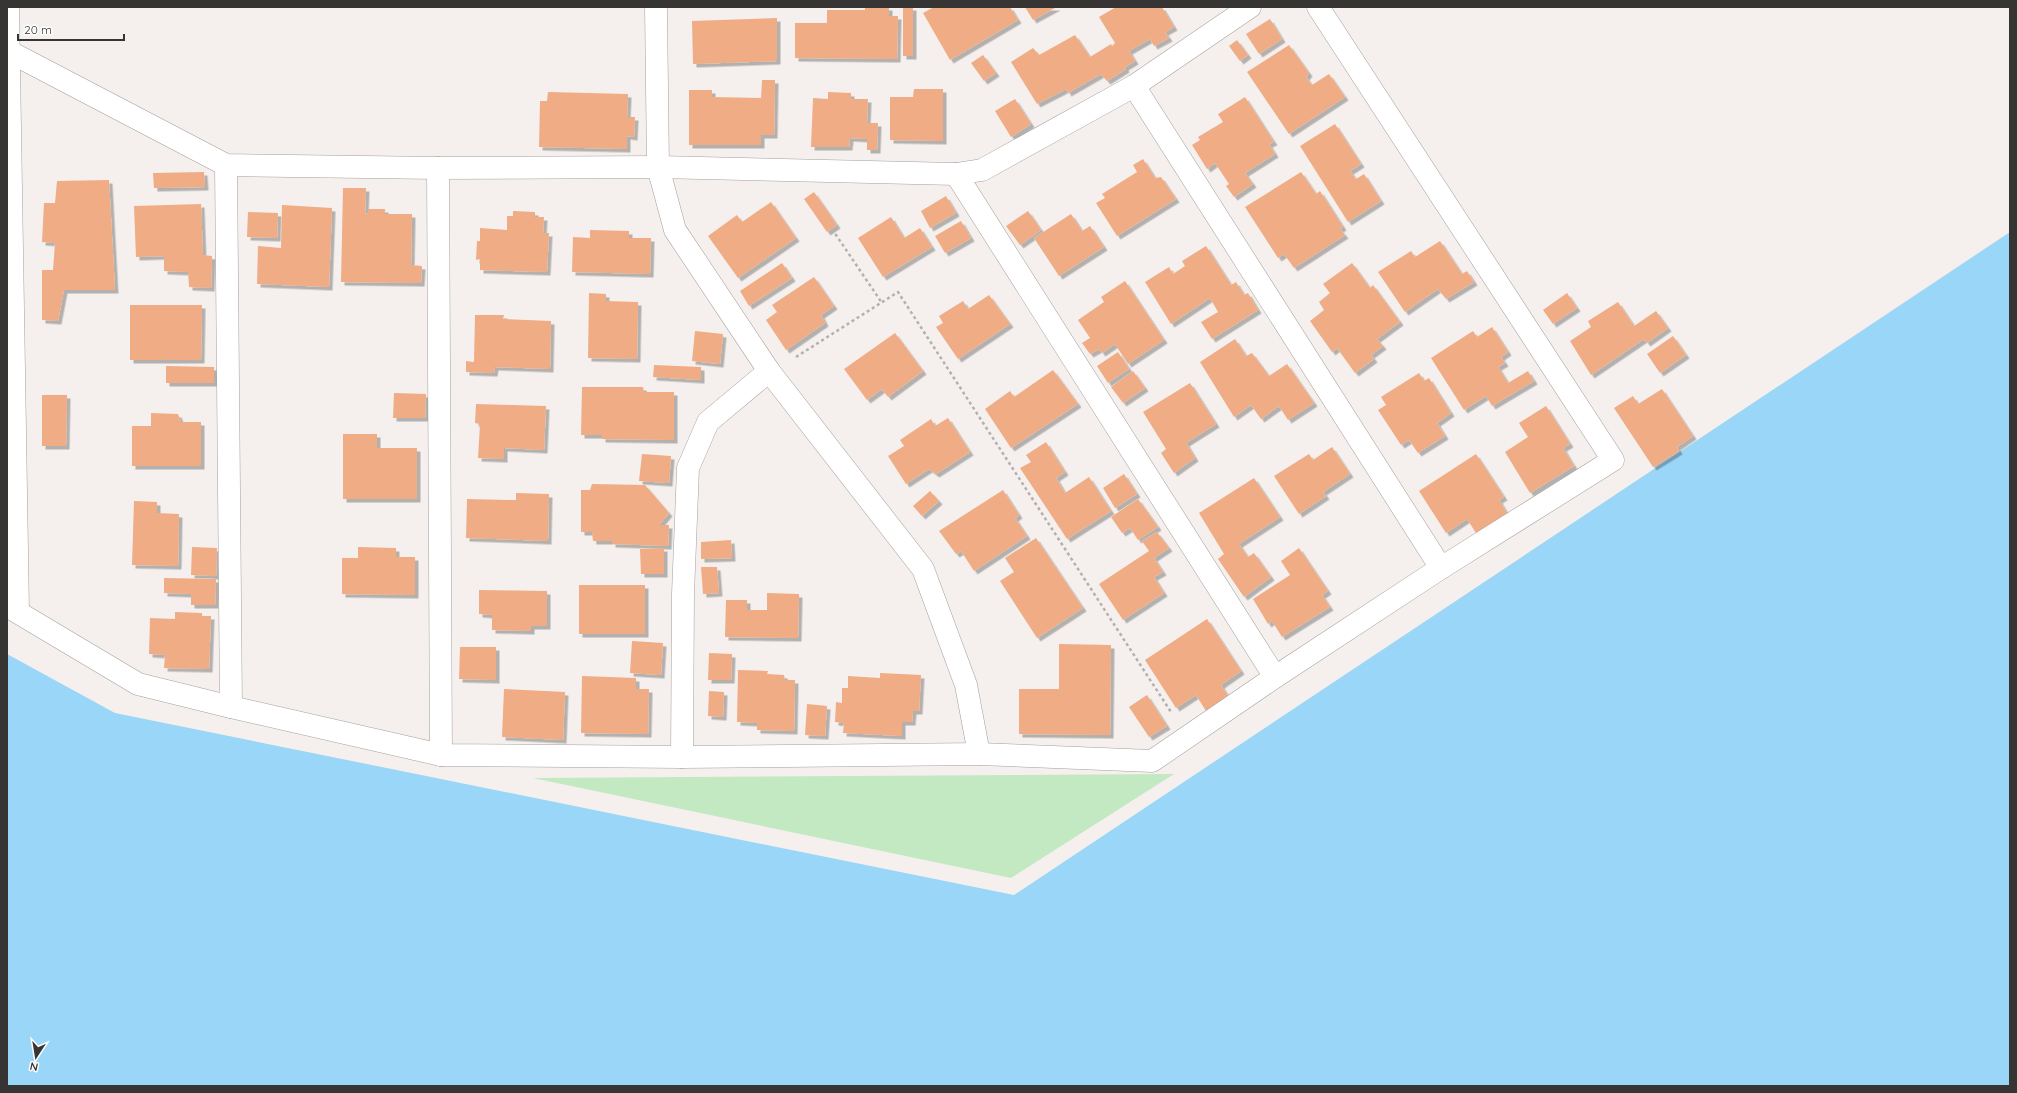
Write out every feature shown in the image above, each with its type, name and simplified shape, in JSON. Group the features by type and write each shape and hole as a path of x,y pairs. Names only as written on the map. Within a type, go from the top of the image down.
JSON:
{"street":[{"path":"8,7 12,609 138,684 441,755 682,757 979,754 1152,762 1275,677 1441,568 1613,460 1318,7"},
{"path":"656,7 658,167 674,230 770,372 923,569 966,685 979,754"},
{"path":"8,51 226,165 438,168 658,167 956,174 982,170 1134,86 1250,7"},
{"path":"1134,86 1441,568"},
{"path":"226,165 231,707"},
{"path":"438,168 441,755"},
{"path":"956,174 1275,677"},
{"path":"682,757 684,594 688,468 708,422 770,372"}],"path":[{"path":"832,229 882,303"},
{"path":"770,372 898,292 1188,737"}],"green space":[{"path":"1173,774 1011,878 533,778"}],"water":[{"path":"2010,232 2010,1086 7,1086 7,654 115,713 1014,895"}],"building":[{"path":"865,7 889,7 889,16 898,16 897,59 795,58 795,23 827,23 827,10 865,10"},
{"path":"903,7 913,7 913,56 903,56"},
{"path":"934,7 1010,7 1018,20 950,60 923,13"},
{"path":"1025,7 1057,7 1033,20"},
{"path":"1116,7 1162,7 1174,27 1165,32 1169,38 1154,46 1150,39 1129,51 1135,61 1125,67 1126,69 1107,81 1101,74 1068,93 1066,89 1037,104 1011,62 1033,48 1039,55 1075,35 1090,57 1111,44 1112,46 1115,43 1099,17"},
{"path":"777,18 777,61 693,64 692,21"},
{"path":"1270,19 1282,39 1259,54 1246,34"},
{"path":"1237,40 1248,55 1240,61 1229,46"},
{"path":"1289,45 1309,73 1306,77 1312,85 1329,74 1345,97 1289,134 1247,72"},
{"path":"983,55 996,73 984,81 971,63"},
{"path":"762,80 775,80 774,135 761,135 761,145 689,145 689,90 712,90 712,97 761,98"},
{"path":"914,89 943,89 943,141 890,140 890,97 913,97"},
{"path":"548,92 628,94 627,117 635,117 634,137 627,136 627,149 539,147 540,101 547,101"},
{"path":"828,92 851,93 851,99 868,99 867,123 878,123 877,150 867,150 867,139 850,138 849,147 811,147 813,98 828,99"},
{"path":"1245,97 1274,142 1269,144 1275,154 1245,173 1253,184 1234,197 1226,186 1229,184 1215,163 1207,169 1192,145 1200,140 1198,137 1223,122 1218,114"},
{"path":"1015,99 1031,124 1011,137 995,111"},
{"path":"1335,124 1361,164 1350,171 1356,179 1364,174 1381,201 1348,222 1300,146"},
{"path":"1143,159 1155,178 1161,177 1176,199 1117,236 1096,203 1105,198 1102,194 1137,172 1133,165"},
{"path":"204,172 205,187 154,188 153,173"},
{"path":"1301,172 1316,194 1320,191 1343,227 1340,229 1345,235 1294,268 1284,254 1278,258 1245,207"},
{"path":"109,180 115,290 64,290 58,321 42,320 42,270 53,270 55,243 42,242 44,203 55,203 57,181"},
{"path":"343,188 366,188 365,213 368,214 368,209 385,209 385,214 412,214 411,265 422,266 421,283 341,282"},
{"path":"814,192 837,225 827,232 804,199"},
{"path":"946,196 956,213 930,228 921,211"},
{"path":"771,202 796,238 738,278 708,236 737,215 742,222"},
{"path":"201,204 203,255 212,256 211,288 189,287 188,272 164,271 164,256 136,257 134,206"},
{"path":"282,205 332,208 329,287 257,284 258,246 281,248"},
{"path":"513,211 535,212 535,217 544,217 543,233 549,233 547,272 480,270 480,259 476,260 477,241 480,241 480,228 507,230 507,216 513,216"},
{"path":"1028,211 1041,230 1020,245 1006,226"},
{"path":"248,212 278,213 277,238 247,237"},
{"path":"1071,214 1082,231 1090,226 1104,247 1059,276 1034,238"},
{"path":"891,217 904,238 920,228 932,247 883,277 858,238"},
{"path":"961,221 971,238 945,253 935,236"},
{"path":"590,230 629,231 629,238 651,238 650,274 572,272 573,237 590,238"},
{"path":"1440,241 1462,274 1467,271 1474,282 1446,299 1438,289 1405,312 1378,272 1411,251 1415,257"},
{"path":"1206,246 1231,285 1236,282 1244,295 1248,293 1258,310 1212,339 1201,322 1218,312 1210,298 1171,324 1145,282 1169,267 1173,274 1185,266 1182,261"},
{"path":"782,263 792,278 749,306 740,291"},
{"path":"1352,263 1370,288 1373,285 1400,322 1377,339 1383,346 1371,355 1374,359 1355,373 1337,348 1332,352 1310,321 1324,310 1319,302 1330,293 1323,284"},
{"path":"814,277 834,306 821,315 825,323 786,350 766,320 777,312 772,305"},
{"path":"1125,281 1164,340 1128,364 1115,344 1102,353 1099,349 1090,354 1082,343 1090,338 1078,320 1104,302 1101,297"},
{"path":"589,293 606,294 606,301 638,302 637,359 588,358"},
{"path":"1567,293 1577,308 1553,324 1543,310"},
{"path":"989,295 1010,324 958,359 936,327 943,323 939,316 963,301 968,309"},
{"path":"1618,302 1634,326 1656,311 1668,328 1647,343 1644,339 1591,375 1570,341 1591,327 1588,321"},
{"path":"130,305 202,305 201,360 130,360"},
{"path":"475,315 504,315 503,319 551,321 550,369 495,367 494,373 466,372 466,361 474,362"},
{"path":"1492,327 1508,352 1501,357 1505,363 1498,367 1508,383 1528,371 1534,381 1492,406 1486,396 1464,410 1431,358 1473,331 1477,337"},
{"path":"695,331 723,334 720,364 692,361"},
{"path":"895,333 923,371 888,397 882,389 867,400 844,369"},
{"path":"1673,336 1686,355 1660,373 1647,354"},
{"path":"1235,339 1246,356 1252,353 1269,376 1287,364 1314,403 1288,420 1279,406 1261,419 1251,405 1234,417 1200,362"},
{"path":"1118,352 1129,369 1108,383 1097,366"},
{"path":"654,365 701,367 701,380 653,377"},
{"path":"166,366 214,367 214,383 166,383"},
{"path":"1053,370 1078,404 1011,448 985,409 1010,391 1014,397"},
{"path":"1133,371 1145,388 1123,403 1111,387"},
{"path":"1419,373 1424,381 1429,378 1451,413 1437,423 1445,436 1418,453 1409,440 1401,445 1378,410 1386,405 1381,397"},
{"path":"1190,383 1216,424 1186,443 1195,458 1174,473 1161,453 1166,449 1143,412"},
{"path":"582,387 643,387 644,392 674,392 674,440 602,439 602,435 581,435"},
{"path":"1662,389 1693,436 1677,447 1679,451 1653,467 1614,408 1633,396 1638,404"},
{"path":"394,393 426,394 425,418 393,418"},
{"path":"42,395 67,395 66,446 42,446"},
{"path":"476,404 546,406 544,450 504,448 504,459 478,458 480,424 475,423"},
{"path":"1546,406 1570,444 1563,448 1574,466 1530,493 1505,452 1528,437 1519,423"},
{"path":"151,413 178,414 181,422 201,422 201,466 132,466 132,426 151,426"},
{"path":"948,418 970,452 936,474 929,469 906,484 888,456 904,446 900,440 931,419 935,426"},
{"path":"343,434 377,434 377,448 417,448 417,499 343,499"},
{"path":"1046,442 1065,472 1056,478 1065,493 1089,477 1111,511 1067,539 1020,468 1031,462 1026,455"},
{"path":"1332,447 1350,474 1323,492 1326,496 1299,514 1274,476 1309,454 1313,460"},
{"path":"642,454 671,456 669,483 639,481"},
{"path":"1476,454 1504,497 1499,500 1507,513 1476,533 1467,519 1446,533 1419,491"},
{"path":"1124,474 1137,494 1115,508 1103,488"},
{"path":"1254,478 1280,517 1239,544 1248,557 1254,553 1271,577 1244,597 1218,559 1224,554 1199,513"},
{"path":"592,484 645,485 669,513 659,525 669,525 668,546 612,544 612,541 593,541 592,532 581,532 581,490 590,490"},
{"path":"1003,490 1019,515 1015,518 1027,536 974,571 961,551 956,554 939,531"},
{"path":"930,491 939,501 922,516 913,506"},
{"path":"516,493 549,494 548,541 466,538 467,499 516,500"},
{"path":"1138,499 1158,527 1138,540 1130,528 1122,533 1111,517"},
{"path":"134,501 157,502 157,513 179,514 178,566 132,565"},
{"path":"1157,532 1169,548 1154,558 1163,572 1154,577 1164,593 1123,620 1099,584 1149,551 1142,541"},
{"path":"1036,538 1083,608 1037,638 1000,581 1014,572 1005,558"},
{"path":"731,540 732,558 701,559 701,542"},
{"path":"192,547 217,548 216,576 191,575"},
{"path":"358,547 396,548 396,557 415,557 415,595 342,594 342,558 358,558"},
{"path":"664,548 664,574 641,574 640,549"},
{"path":"1299,548 1328,591 1322,595 1330,607 1282,637 1272,621 1268,624 1253,599 1290,575 1281,561"},
{"path":"701,567 717,567 719,593 703,594"},
{"path":"164,578 216,579 215,605 191,605 191,594 164,593"},
{"path":"579,585 645,585 645,634 579,634"},
{"path":"479,590 547,591 547,626 531,626 531,631 492,630 492,615 479,614"},
{"path":"767,593 799,594 798,638 725,637 726,600 747,600 747,610 767,610"},
{"path":"175,612 202,613 202,616 211,616 209,669 164,668 165,655 149,654 150,618 175,619"},
{"path":"1207,619 1241,671 1221,685 1228,696 1206,711 1196,695 1176,708 1145,660"},
{"path":"632,641 663,643 661,675 630,673"},
{"path":"1059,644 1111,645 1110,735 1019,734 1019,689 1059,689"},
{"path":"460,647 496,647 496,680 459,679"},
{"path":"709,653 732,654 731,680 708,680"},
{"path":"738,670 768,671 767,674 784,675 785,680 795,680 794,731 757,730 757,723 737,722"},
{"path":"880,673 921,675 919,711 913,711 912,722 902,722 902,736 843,733 844,723 835,722 836,702 842,703 842,688 848,688 848,676 880,678"},
{"path":"582,676 636,678 636,689 649,689 648,734 581,733"},
{"path":"504,689 565,692 563,740 502,737"},
{"path":"709,691 724,692 723,717 708,716"},
{"path":"1147,695 1167,726 1149,737 1129,707"},
{"path":"807,704 827,706 825,736 805,735"}]}
